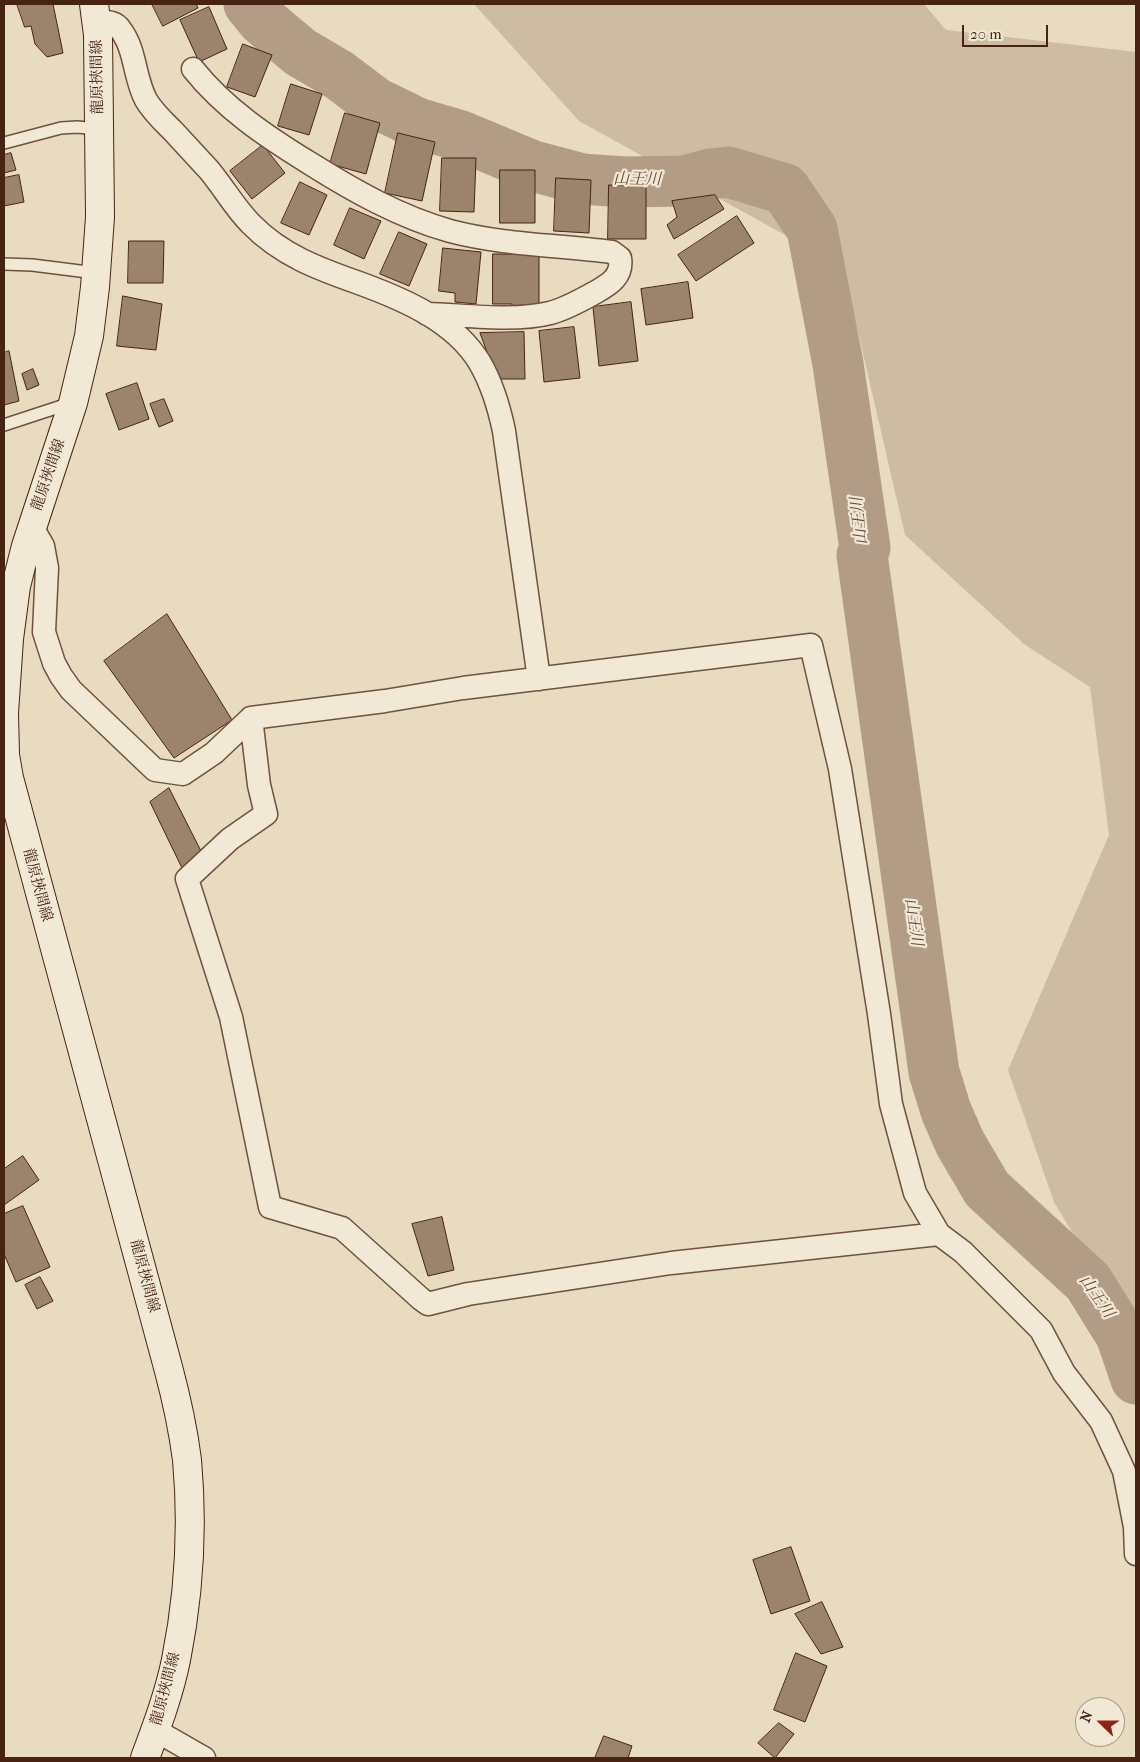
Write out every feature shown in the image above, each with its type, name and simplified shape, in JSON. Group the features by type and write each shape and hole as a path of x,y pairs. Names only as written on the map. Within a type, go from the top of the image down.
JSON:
{"main road":[{"name":"龍原挾間線","path":"95,13 98,35 100,217 89,336 73,403 20,566 12,608 4,713 5,755 16,809 168,1367 179,1410 187,1460 189,1512 187,1584 176,1660 156,1730 145,1758"}],"street":[{"path":"95,13 119,27 128,42 140,84 149,105 208,169 257,230 283,251 305,263 385,293 439,321 456,334 480,363 497,402 509,459 539,679"},
{"path":"193,69 219,99 278,144 338,181 373,200 415,219 452,231 514,242 612,252 620,258 619,274 609,285 551,313 510,317 426,314"},
{"path":"32,527 43,546 47,568 44,632 54,663 71,690 155,770 183,774 214,753 250,718 811,645 840,769 880,1014 891,1104 915,1193 939,1234 963,1252 1041,1330 1064,1373 1101,1421 1124,1471 1135,1527 1136,1554"},
{"path":"250,718 259,784 266,814 230,839 187,879 231,1017 270,1207 342,1228 428,1304 468,1294 671,1264 939,1234"},
{"path":"156,1730 204,1758"}],"lane":[{"path":"4,143 61,128 77,127 99,130"},
{"path":"4,264 32,265 96,274"},
{"path":"4,425 73,403"}],"shaded area":[{"path":"474,4 924,4 946,30 1136,52 1136,1340 1054,1202 1008,1070 1109,835 1090,687 1024,644 905,535 843,267 579,121"}],"building":[{"path":"17,4 53,4 63,53 47,57 35,44 31,26 25,27"},
{"path":"152,4 196,4 198,8 163,26"},
{"path":"209,7 227,49 199,62 180,20"},
{"path":"243,44 272,55 255,97 227,87"},
{"path":"291,84 322,94 309,135 278,126"},
{"path":"345,113 380,123 366,174 330,164"},
{"path":"398,133 435,142 422,201 385,193"},
{"path":"263,145 285,173 252,199 230,171"},
{"path":"11,153 16,170 4,173 4,155"},
{"path":"442,158 476,158 474,212 440,211"},
{"path":"500,170 535,170 535,223 500,223"},
{"path":"19,175 24,202 4,206 4,178"},
{"path":"556,178 591,180 589,233 554,231"},
{"path":"300,182 327,195 309,235 281,223"},
{"path":"609,185 646,186 646,239 608,239"},
{"path":"715,195 724,209 674,239 667,225 677,217 672,201"},
{"path":"350,208 381,221 364,259 334,245"},
{"path":"737,216 754,243 696,281 678,255"},
{"path":"399,232 427,244 409,286 380,274"},
{"path":"129,241 164,241 163,283 128,283"},
{"path":"443,248 481,252 476,304 455,302 455,293 439,291"},
{"path":"493,254 539,254 539,313 512,313 512,304 493,304"},
{"path":"688,282 693,318 646,325 641,289"},
{"path":"123,296 162,304 156,350 117,346"},
{"path":"631,302 638,361 599,366 593,307"},
{"path":"574,327 580,378 544,382 539,331"},
{"path":"524,332 525,379 497,379 480,333"},
{"path":"9,351 19,401 4,405 4,353"},
{"path":"33,369 39,385 27,390 22,374"},
{"path":"137,383 149,419 119,430 106,394"},
{"path":"164,399 173,421 159,427 150,404"},
{"path":"167,614 232,720 174,758 104,661"},
{"path":"169,788 201,851 182,868 150,802"},
{"path":"23,1156 39,1180 4,1205 4,1169"},
{"path":"23,1206 50,1267 16,1282 4,1254 4,1214"},
{"path":"442,1217 454,1270 428,1276 412,1224"},
{"path":"40,1277 53,1301 37,1309 25,1285"},
{"path":"791,1547 810,1601 771,1614 753,1560"},
{"path":"822,1602 843,1647 821,1654 795,1614"},
{"path":"796,1653 827,1666 805,1722 774,1710"},
{"path":"779,1723 794,1734 775,1758 758,1743"},
{"path":"604,1736 632,1746 628,1758 595,1758"}],"waterway":[{"name":"山王川","path":"249,4 262,20 300,52 339,75 376,103 417,123 461,136 533,166 582,179 624,182 684,181 710,174 728,172 785,189 812,229 838,364 865,548 862,555 934,1072 946,1111 960,1143 987,1189 1088,1282 1121,1335 1136,1379"}]}
